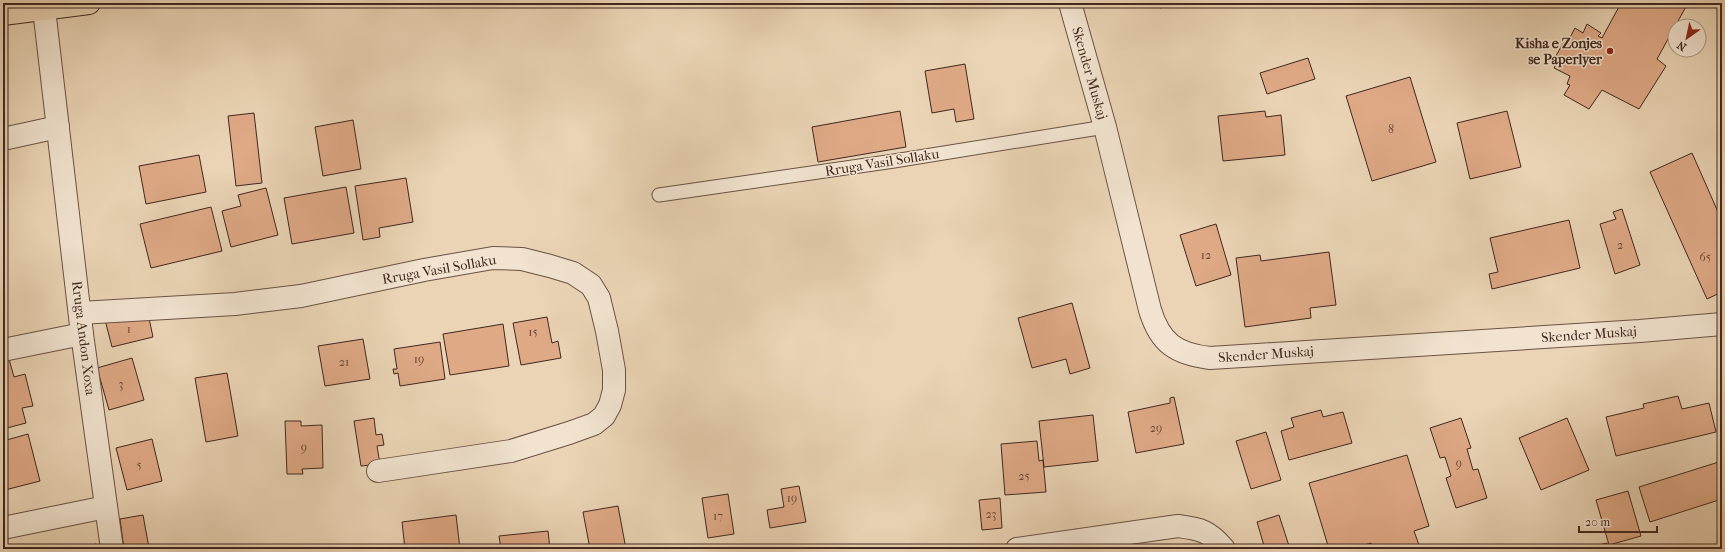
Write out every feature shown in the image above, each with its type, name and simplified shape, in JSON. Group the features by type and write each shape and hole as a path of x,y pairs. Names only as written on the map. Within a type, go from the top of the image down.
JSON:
{"main road":[{"path":"3,14 89,3"}],"street":[{"name":"Skender Muskaj","path":"1070,3 1105,127 1155,327 1164,339 1175,348 1192,356 1210,358 1640,331 1722,324"},
{"name":"Rruga Andon Xoxa","path":"44,9 81,324 112,549"},
{"path":"3,138 58,127"},
{"name":"Rruga Vasil Sollaku","path":"3,350 81,324 301,296 424,270 493,258 522,259 550,266 573,273 591,285 599,298 614,370 614,390 610,405 604,416 594,424 569,434 511,451 378,471"},
{"path":"3,528 106,507"},
{"path":"1017,549 1178,526 1198,528 1214,538 1224,549"}],"lane":[{"name":"Rruga Vasil Sollaku","path":"659,195 894,161 1105,127"}],"building":[{"path":"1159,3 1180,3 1160,8"},
{"name":"Kisha e Zonjes se Paperlyer","path":"1621,3 1688,3 1680,18 1667,18 1667,41 1657,59 1666,66 1639,109 1602,90 1589,109 1564,95 1570,85 1567,84 1570,76 1554,68 1558,61 1554,59 1564,42 1567,43 1575,28 1583,33 1587,24 1601,33 1598,36 1602,38"},
{"path":"1308,58 1315,79 1267,94 1260,73"},
{"path":"965,64 974,119 956,122 954,109 932,113 925,71"},
{"path":"1410,77 1436,162 1372,181 1346,96"},
{"path":"900,111 906,147 818,162 812,127"},
{"path":"1265,111 1266,117 1281,115 1285,155 1223,161 1218,116"},
{"path":"1507,111 1521,167 1470,179 1457,123"},
{"path":"254,113 262,183 236,186 228,116"},
{"path":"353,120 361,169 323,176 315,127"},
{"path":"1692,153 1722,221 1722,292 1707,299 1650,172"},
{"path":"199,155 206,192 146,204 139,166"},
{"path":"406,178 413,222 379,228 380,237 363,240 355,186"},
{"path":"346,187 354,233 292,244 284,198"},
{"path":"266,188 278,235 231,247 222,211 241,206 238,195"},
{"path":"211,207 222,251 151,268 140,224"},
{"path":"1622,209 1640,265 1615,274 1600,224 1616,219 1613,212"},
{"path":"1569,220 1580,268 1492,289 1489,274 1498,272 1490,238"},
{"path":"1216,224 1231,275 1196,286 1180,235"},
{"path":"1329,252 1336,305 1310,308 1311,318 1245,327 1236,258 1260,255 1261,261"},
{"path":"1072,303 1090,368 1070,374 1066,359 1032,368 1018,318"},
{"path":"147,309 153,337 112,347 105,320"},
{"path":"547,317 552,343 558,341 561,358 521,365 513,323"},
{"path":"503,324 509,366 450,375 443,334"},
{"path":"363,339 370,379 325,386 318,346"},
{"path":"440,342 445,379 400,386 398,373 394,374 393,369 397,369 394,349"},
{"path":"132,358 144,400 109,410 97,368"},
{"path":"9,359 14,377 25,374 33,406 22,408 26,423 3,429 3,361"},
{"path":"227,373 238,436 206,442 195,378"},
{"path":"1678,396 1682,409 1709,403 1716,432 1616,456 1606,417 1644,408 1643,404"},
{"path":"1174,397 1184,444 1136,453 1128,412 1170,403 1170,398"},
{"path":"1321,410 1323,417 1343,412 1352,443 1289,460 1281,431 1294,427 1291,418"},
{"path":"1093,415 1098,461 1044,467 1039,421"},
{"path":"374,418 376,435 382,434 384,445 377,446 380,464 361,466 354,421"},
{"path":"1461,418 1471,448 1467,449 1473,470 1478,469 1487,498 1456,508 1446,478 1451,476 1445,457 1440,458 1430,428"},
{"path":"1567,418 1589,470 1541,490 1519,438"},
{"path":"285,421 301,421 301,426 322,425 323,468 302,469 303,474 287,474"},
{"path":"1266,432 1281,480 1251,489 1236,441"},
{"path":"28,434 40,481 5,490 3,482 3,441"},
{"path":"152,439 162,481 127,490 116,448"},
{"path":"1037,441 1039,461 1043,460 1046,492 1005,495 1001,444"},
{"path":"1407,455 1429,526 1414,531 1419,545 1405,549 1373,549 1371,543 1352,549 1329,549 1309,483"},
{"path":"1722,461 1722,499 1650,522 1639,487"},
{"path":"799,486 806,522 770,528 767,510 784,507 781,489"},
{"path":"1628,491 1641,536 1609,545 1596,500"},
{"path":"728,494 734,534 708,538 702,498"},
{"path":"1000,498 1002,528 982,530 979,500"},
{"path":"618,506 626,549 590,549 583,512"},
{"path":"143,515 149,548 124,549 120,519"},
{"path":"456,515 460,549 405,549 402,522"},
{"path":"1279,515 1290,549 1265,549 1257,522"},
{"path":"548,531 550,549 501,549 499,536"},
{"path":"1607,543 1608,549 1583,549"},
{"path":"96,544 97,549 72,549"}],"place":[{"name":"Kisha e Zonjes se Paperlyer","path":"1610,51"}]}
